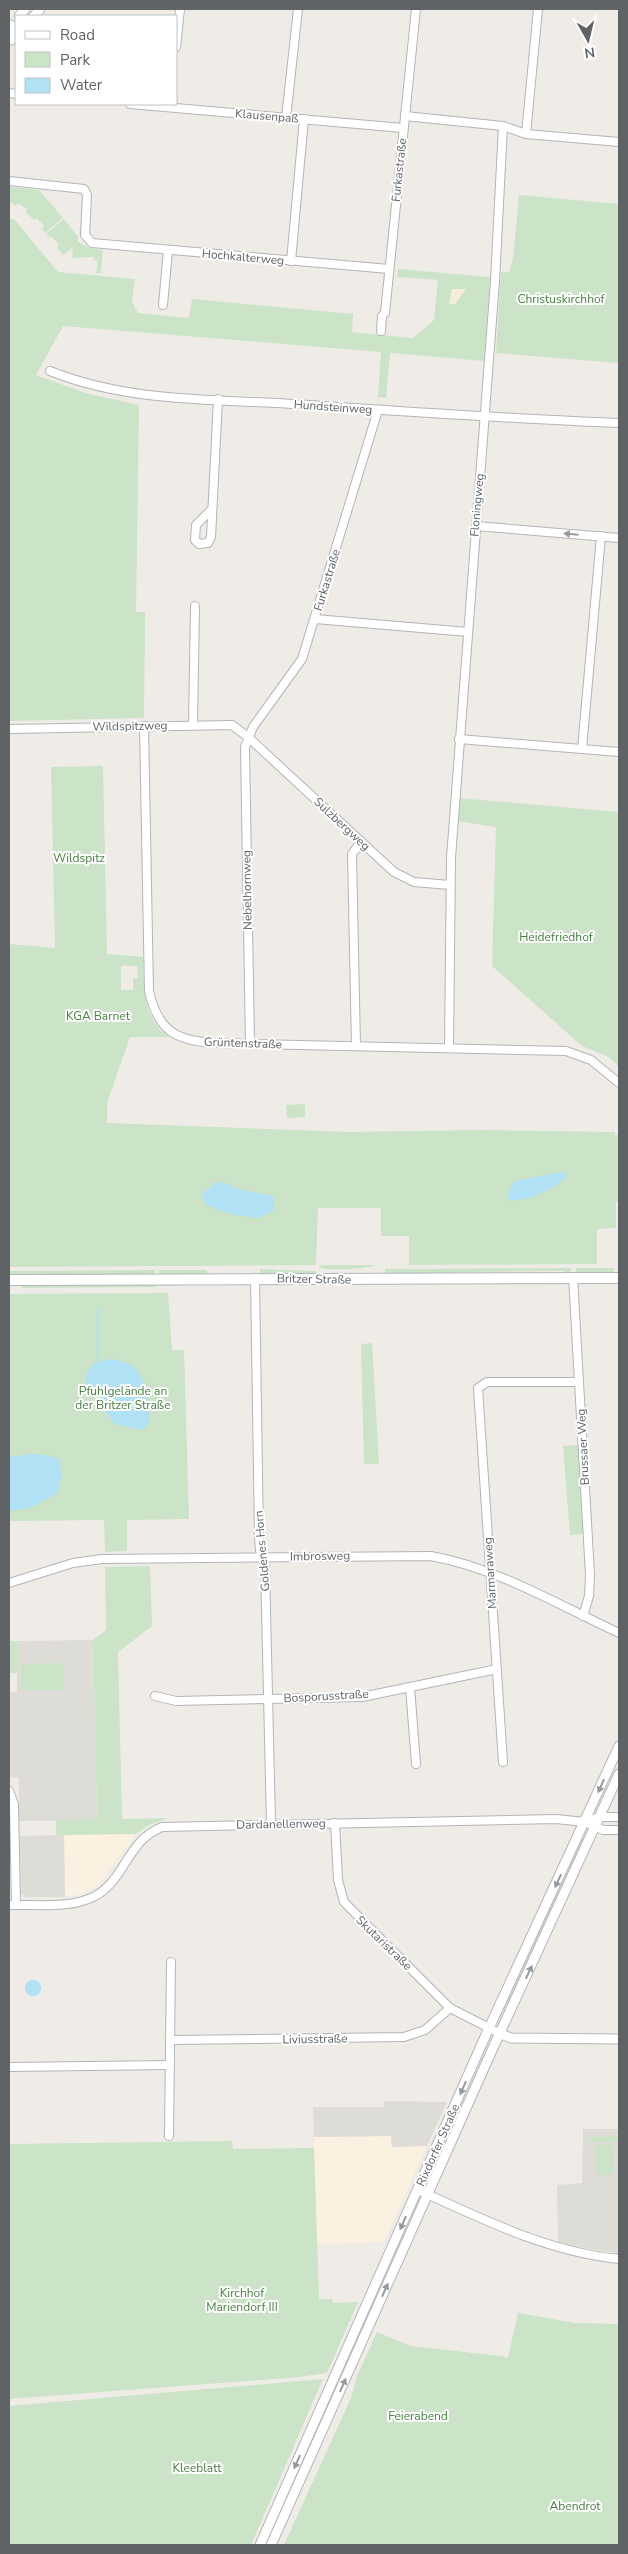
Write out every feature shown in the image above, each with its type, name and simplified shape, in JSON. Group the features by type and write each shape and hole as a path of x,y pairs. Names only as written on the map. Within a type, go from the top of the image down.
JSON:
{"main road":[{"name":"Britzer Straße","path":"9,1280 619,1278"}],"street":[{"path":"178,28 180,9"},
{"path":"286,118 298,9"},
{"name":"Furkastraße","path":"381,330 416,9"},
{"path":"526,134 538,9"},
{"path":"11,40 14,22"},
{"name":"Klausenpaß","path":"150,105 403,128"},
{"path":"405,116 503,126 526,134 619,142"},
{"path":"291,261 304,119"},
{"name":"Floningweg","path":"449,1048 450,885 485,418 503,126"},
{"name":"Hochkalterweg","path":"9,181 84,189 88,195 85,235 89,242 96,244 389,269"},
{"path":"163,305 168,250"},
{"name":"Hundsteinweg","path":"50,371 80,383 108,390 143,395 485,418 619,423"},
{"path":"211,510 218,399"},
{"name":"Furkastraße","path":"248,737 302,659 378,410"},
{"path":"476,526 619,538"},
{"path":"582,749 601,536"},
{"path":"193,725 195,606"},
{"path":"315,619 468,632"},
{"name":"Wildspitzweg","path":"9,729 226,724 239,728 248,737"},
{"name":"Grüntenstraße","path":"144,726 148,981 154,1011 164,1026 180,1037 211,1043 556,1050 574,1053 593,1061 619,1083"},
{"name":"Sulzbergweg","path":"248,737 387,866 406,879 423,884 450,885"},
{"name":"Nebelhornweg","path":"248,737 245,747 250,1044"},
{"path":"460,739 619,752"},
{"path":"356,1046 352,854 361,842"},
{"name":"Brussaer Weg","path":"573,1277 590,1575 589,1596 583,1616"},
{"name":"Goldenes Horn","path":"255,1278 259,1538 266,1566 271,1824"},
{"name":"Marmaraweg","path":"504,1762 478,1392 481,1384 487,1382 579,1382"},
{"name":"Imbrosweg","path":"9,1583 73,1563 102,1559 423,1556 450,1560 490,1573 619,1633"},
{"name":"Bosporusstraße","path":"155,1696 176,1701 362,1697 497,1669"},
{"path":"410,1687 416,1764"},
{"name":"Rixdorfer Straße","path":"260,2545 490,2029 619,1746"},
{"name":"Rixdorfer Straße","path":"271,2545 619,1774"},
{"path":"9,1792 14,1804 12,1905"},
{"path":"585,1822 599,1817 619,1817"},
{"name":"Dardanellenweg","path":"12,1905 73,1903 94,1897 110,1884 142,1839 162,1828 271,1824 556,1819 585,1822"},
{"path":"585,1822 595,1828 619,1830"},
{"name":"Skutaristraße","path":"336,1823 338,1880 344,1902 450,2008 501,2034"},
{"path":"169,2136 171,1962"},
{"path":"502,2004 512,2008"},
{"name":"Liviusstraße","path":"170,2040 404,2037 425,2030 450,2008"},
{"path":"501,2034 511,2038 619,2039"},
{"path":"9,2067 170,2065"},
{"path":"418,2190 530,2239 571,2252 619,2259"},
{"path":"355,2330 365,2335"}],"shaded area":[{"path":"93,1640 97,1820 19,1821 19,1778 9,1777 9,1692 17,1692 17,1641"},
{"path":"136,1834 97,1887 82,1894 65,1897 64,1835"},
{"path":"64,1835 65,1897 26,1897 21,1893 20,1836"},
{"path":"384,2101 447,2102 427,2146 392,2147 391,2136 314,2137 313,2107 384,2107"},
{"path":"583,2129 619,2129 619,2254 558,2243 557,2185 582,2183"},
{"path":"391,2136 392,2147 427,2146 384,2242 317,2244 314,2137"}],"green space":[{"path":"9,187 39,190 63,218 45,233 42,229 44,226 37,218 34,220 26,212 27,209 18,203 16,206 9,202"},
{"name":"Christuskirchhof","path":"519,195 619,204 619,363 496,353 501,272 509,272 513,259"},
{"path":"9,218 15,220 58,272 135,279 132,302 138,313 189,318 192,299 353,314 352,332 413,338 434,320 438,280 397,277 398,269 490,277 484,361 390,353 386,398 378,397 381,352 63,326 36,375 85,393 139,405 136,612 145,612 144,718 9,721"},
{"path":"64,219 78,237 78,242 89,248 103,250 101,273 96,273 98,261 94,260 94,257 72,258 73,247 63,255 57,247 59,245 52,237 50,238 46,234"},
{"path":"103,766 107,954 143,957 146,1002 149,1012 161,1030 170,1037 130,1037 107,1103 107,1123 348,1132 483,1130 615,1132 615,1135 619,1135 619,1201 616,1202 616,1228 597,1229 597,1264 409,1265 409,1236 381,1236 381,1208 318,1208 316,1265 9,1267 9,944 55,948 51,767","holes":["121,966 137,966 138,978 133,978 133,990 121,990"]},
{"name":"Heidefriedhof","path":"458,798 619,812 619,1067 609,1057 582,1046 492,966 496,827 456,821"},
{"path":"305,1104 305,1117 287,1118 286,1105"},
{"path":"319,1265 379,1265 327,1269 320,1268"},
{"path":"571,1268 570,1274 565,1274 565,1271 386,1275 385,1269"},
{"path":"576,1268 614,1268 613,1275 576,1274"},
{"path":"260,1269 316,1271 316,1275 313,1273 286,1273 286,1275 282,1275 282,1273 266,1273 265,1275 260,1275"},
{"path":"155,1270 154,1276 41,1276 41,1274 14,1274 9,1276 9,1271"},
{"path":"159,1270 207,1270 207,1274 160,1276"},
{"path":"154,1282 155,1287 21,1288 22,1285"},
{"name":"Pfuhlgelände an der Britzer Straße","path":"168,1293 172,1350 184,1350 189,1519 127,1520 127,1551 105,1552 104,1520 9,1521 9,1294"},
{"path":"372,1343 379,1464 364,1464 361,1344"},
{"path":"578,1445 583,1534 570,1535 563,1446"},
{"path":"150,1566 152,1626 118,1652 122,1819 169,1818 149,1825 136,1834 56,1835 56,1820 97,1819 93,1640 106,1630 105,1567"},
{"path":"9,1641 17,1641 17,1673 9,1673"},
{"path":"63,1663 63,1690 21,1690 21,1664"},
{"path":"581,1837 588,1838 509,2005 506,2002"},
{"path":"619,2136 619,2142 590,2142 590,2137"},
{"name":"Kirchhof Mariendorf III","path":"232,2141 233,2149 314,2148 319,2299 332,2299 333,2303 358,2302 327,2373 299,2377 9,2399 9,2144"},
{"path":"596,2145 614,2145 614,2174 597,2175"},
{"name":"Feierabend","path":"518,2313 575,2323 619,2324 619,2545 284,2545 351,2398 357,2376 377,2332 411,2346 508,2357"},
{"path":"355,2341 358,2343 268,2545 264,2545"},
{"name":"Kleeblatt","path":"323,2379 251,2545 9,2545 9,2406"}],"sand":[{"path":"452,289 466,289 455,304 449,304"}],"water":[{"path":"560,1172 566,1173 566,1177 547,1191 524,1199 509,1200 508,1192 515,1181"},
{"path":"218,1182 241,1190 274,1197 273,1211 258,1218 231,1214 206,1205 202,1193"},
{"path":"111,1359 132,1366 143,1380 148,1399 150,1421 143,1430 114,1424 103,1406 102,1397 87,1390 86,1377 90,1368 98,1362"},
{"path":"34,1454 51,1456 60,1460 61,1478 58,1493 30,1508 9,1511 9,1457"},
{"path":"33,1980 39,1982 41,1988 39,1994 33,1996 27,1994 25,1988 27,1982"}],"waterway":[{"path":"98,1308 98,1361"}],"park label":[{"name":"Wildspitz","path":"79,858"},
{"name":"KGA Barnet","path":"98,1016"},
{"name":"Abendrot","path":"575,2506"}]}
